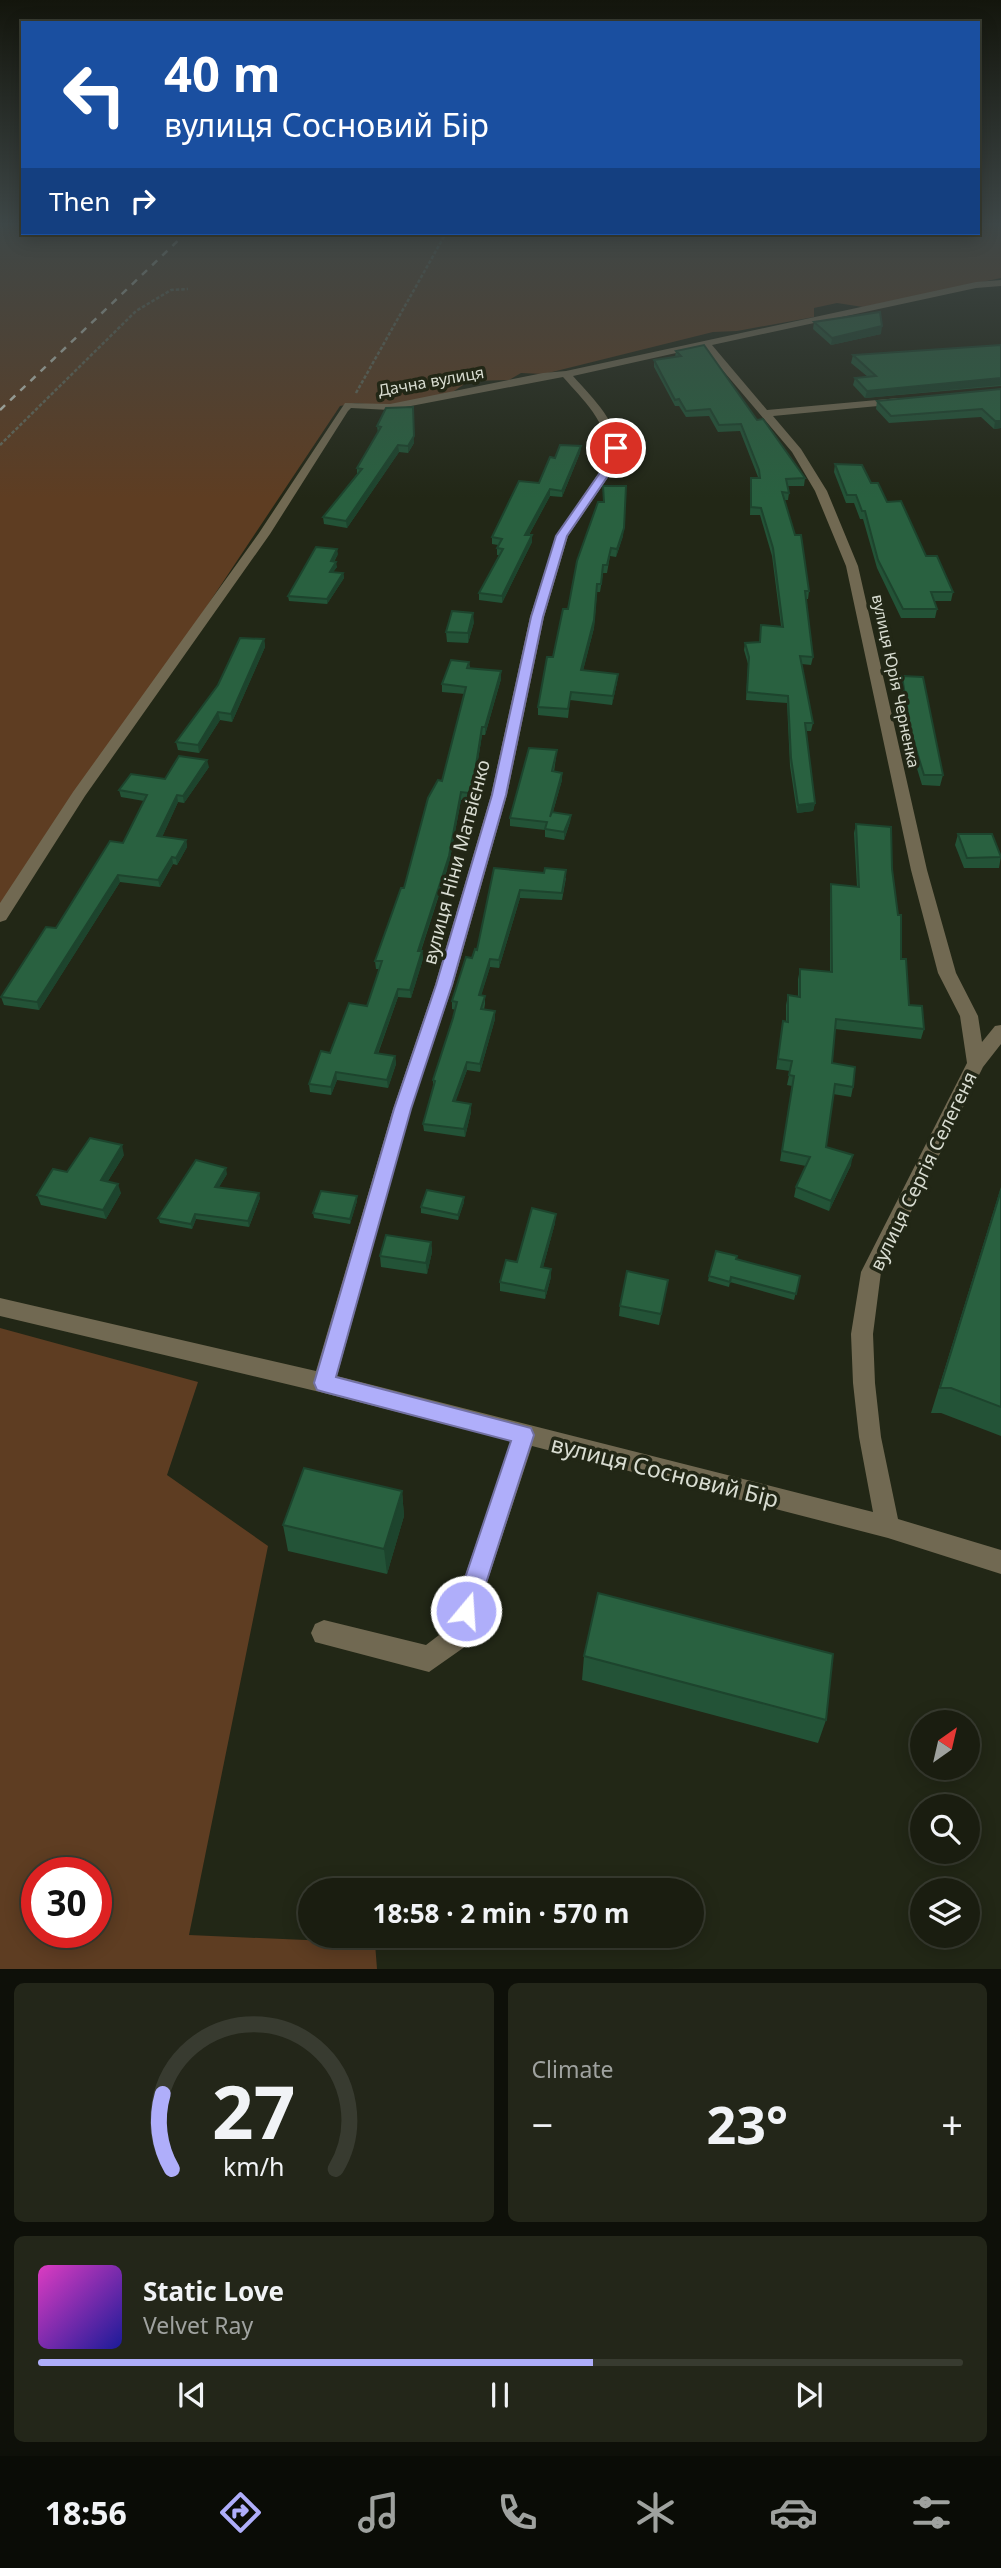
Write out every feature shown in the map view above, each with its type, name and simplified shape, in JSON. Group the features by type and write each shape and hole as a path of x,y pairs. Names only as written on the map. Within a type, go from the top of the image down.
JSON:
{"street":[{"name":"Дачна вулиця","path":"349,405 390,407 566,374 844,315"},
{"name":"вулиця Юрія Черненка","path":"705,343 797,451 821,491 852,566 919,870 947,973 969,1016 976,1063"},
{"name":"вулиця Ніни Матвієнко","path":"324,1383 402,1109 444,985 499,795 537,617 562,536 613,461 616,448 613,437 599,413 566,374"},
{"path":"766,413 913,400"},
{"path":"0,916 78,795 264,534 308,461 349,405"},
{"name":"вулиця Сергія Селегеня","path":"888,1527 870,1437 864,1383 862,1334 871,1272 976,1063 1001,1031"},
{"name":"вулиця Сосновий Бір","path":"0,1307 324,1383 888,1527 1001,1562"},
{"path":"324,1633 429,1659 457,1637 524,1435"}],"path":[{"path":"0,445 132,315"},
{"path":"349,405 400,315"}],"shaded area":[{"path":"0,315 814,315 737,331 713,332 544,374 521,373 509,380 469,381 451,393 384,406 356,403 340,406 203,612 0,907"},
{"path":"0,1328 198,1382 167,1475 268,1546 189,1935 298,1940 298,1948 375,1948 377,1969 0,1969"}],"building":[{"path":"880,315 882,326 832,338 814,322"},
{"path":"704,345 757,420 763,419 805,478 786,479 789,493 782,492 795,535 801,535 809,591 805,591 813,657 800,656 813,723 805,723 815,803 798,805 791,758 788,696 747,692 749,657 745,643 760,642 761,625 783,627 773,548 761,508 751,507 751,478 760,478 759,470 741,424 719,425 710,409 686,411 679,399 675,400 654,360 681,356 676,351"},
{"path":"1001,345 1001,378 867,391 855,378 876,376 853,355"},
{"path":"1001,389 1001,421 995,421 982,409 891,416 877,401"},
{"path":"413,407 414,436 408,446 398,445 346,521 323,517 362,469 357,468 381,427 377,426 386,408"},
{"path":"560,445 581,446 562,491 550,489 525,535 532,535 502,596 479,593 503,549 497,548 502,539 492,537 519,481 539,483 550,457 555,458"},
{"path":"835,464 862,465 871,483 878,483 887,502 901,501 926,556 937,556 953,592 931,592 937,609 903,609 878,560 865,511 862,511 856,495 847,495"},
{"path":"603,486 626,486 624,528 617,549 611,548 607,565 603,565 601,584 597,584 594,620 581,670 618,674 613,696 571,692 568,709 538,707 547,657 553,657 563,609 568,609 577,561 598,502 604,502"},
{"path":"316,547 337,549 331,561 336,562 330,572 343,573 327,599 288,596"},
{"path":"452,611 473,613 468,633 446,632"},
{"path":"240,638 264,639 231,714 218,712 198,745 176,742 218,685"},
{"path":"451,660 469,662 467,668 501,671 485,727 482,727 473,784 469,793 461,792 449,856 418,951 422,951 410,990 398,989 375,1053 395,1056 387,1080 336,1072 331,1087 309,1084 321,1051 330,1053 349,1003 367,1006 382,961 375,961 401,888 404,888 428,798 438,780 442,781 466,687 442,684"},
{"path":"902,676 923,677 943,775 924,775 910,729"},
{"path":"529,748 557,750 552,771 562,773 550,817 552,812 571,815 564,832 545,829 547,822 510,818"},
{"path":"179,756 207,760 183,796 177,795 157,836 186,840 176,858 172,857 158,880 118,875 37,1002 1,997 46,927 56,928 110,841 123,843 147,795 119,790 131,774 165,779"},
{"path":"856,824 891,827 892,869 898,915 901,915 901,959 906,959 909,1005 922,1006 924,1029 836,1019 832,1063 855,1067 853,1087 835,1084 826,1147 853,1155 831,1201 796,1187 810,1157 782,1151 794,1076 789,1075 792,1061 778,1059 783,1021 788,1022 788,995 800,997 800,969 832,972 831,884 859,887"},
{"path":"958,834 992,834 1001,857 967,858"},
{"path":"494,868 544,873 545,868 566,870 562,893 520,890 499,960 490,959 479,995 485,996 481,1009 495,1011 480,1064 467,1062 453,1101 471,1104 464,1129 423,1124 435,1081 433,1080 457,1002 452,1001 466,957 472,958 475,949 477,950"},
{"path":"90,1138 122,1145 101,1180 118,1184 103,1210 37,1195 53,1169 67,1172"},
{"path":"196,1160 226,1168 215,1187 259,1193 248,1221 195,1214 191,1224 158,1218"},
{"path":"427,1190 464,1197 458,1215 421,1207"},
{"path":"1001,1190 1001,1407 951,1388 940,1388"},
{"path":"321,1191 357,1196 350,1219 313,1213"},
{"path":"532,1208 556,1214 541,1267 551,1269 545,1291 500,1282 506,1260 517,1262"},
{"path":"386,1235 431,1242 426,1263 380,1256"},
{"path":"716,1251 800,1276 796,1294 731,1277 730,1282 709,1276"},
{"path":"627,1271 668,1280 661,1314 620,1306"},
{"path":"304,1468 402,1491 384,1549 283,1525"},
{"path":"598,1593 833,1654 826,1720 584,1656"}],"railway":[{"path":"0,410 100,315"}],"route":[{"path":"466,1611 524,1435 324,1383 402,1109 444,985 499,795 537,617 562,536 568,523 613,461 616,448"}]}
